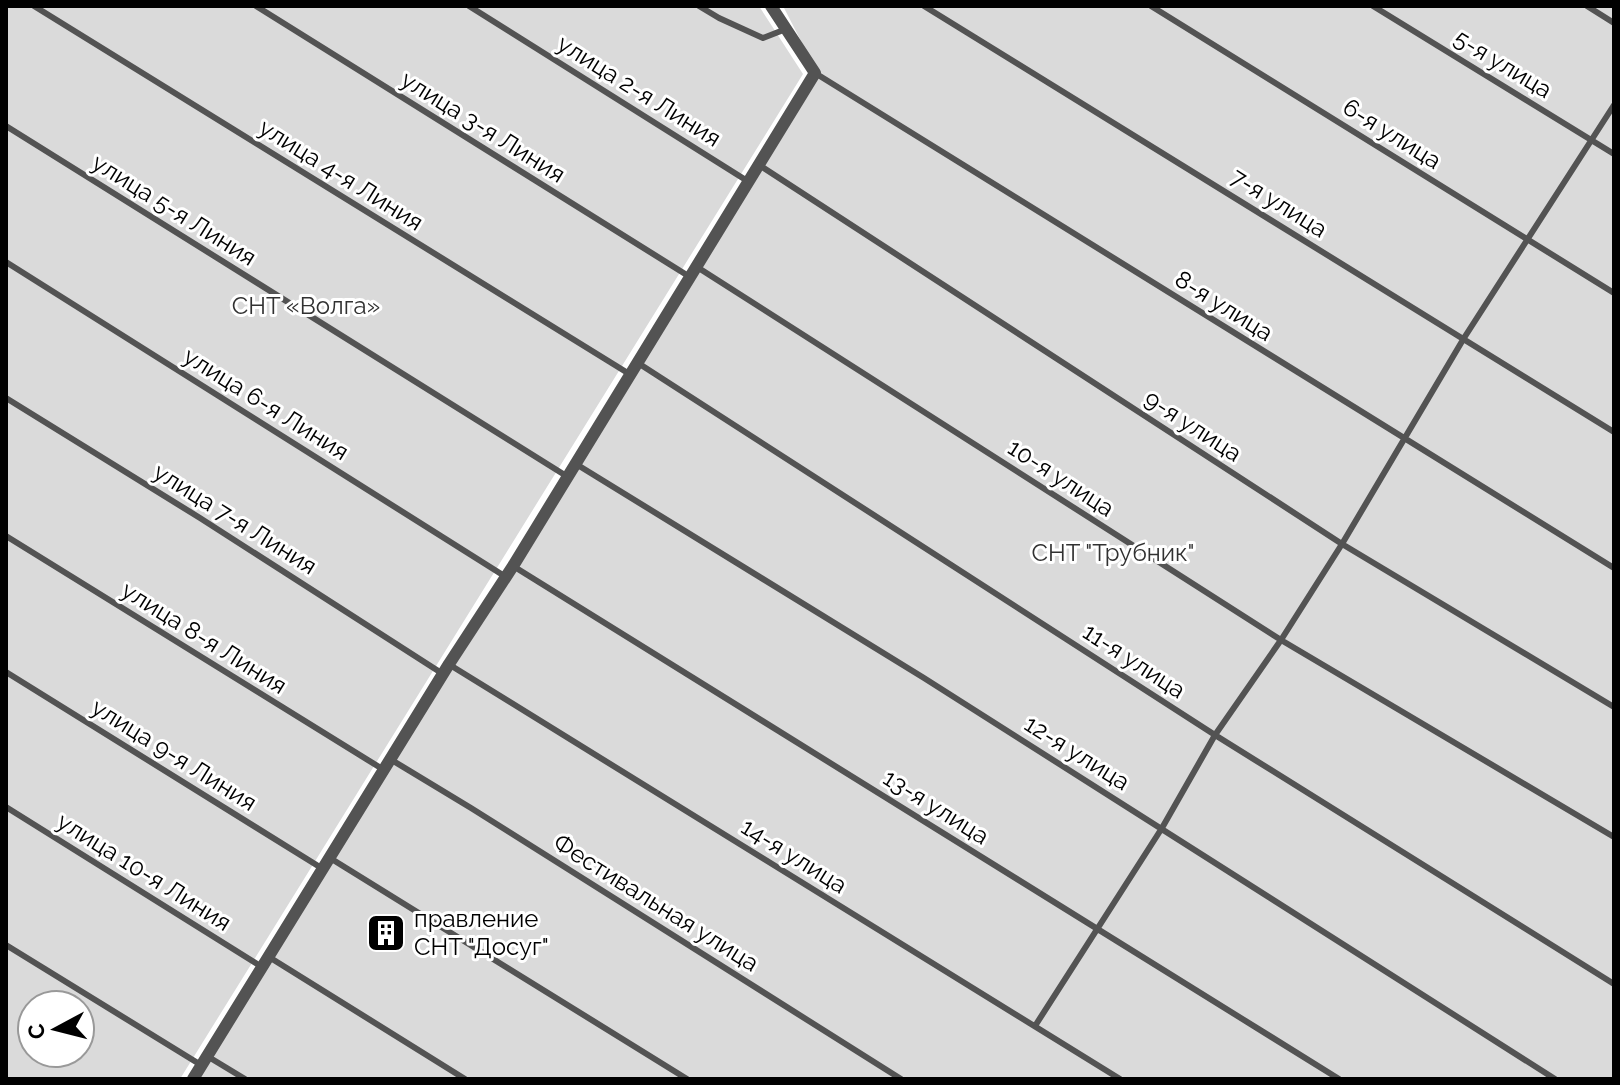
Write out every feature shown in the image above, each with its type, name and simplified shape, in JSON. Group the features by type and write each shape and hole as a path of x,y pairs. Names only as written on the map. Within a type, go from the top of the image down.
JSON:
{"street":[{"path":"193,1079 446,669 510,572 815,73 771,6"}],"lane":[{"name":"улица 4-я Линия","path":"34,6 631,375"},
{"name":"улица 3-я Линия","path":"256,6 693,272"},
{"name":"улица 2-я Линия","path":"469,6 749,182"},
{"path":"699,6 763,38 786,29"},
{"name":"7-я улица","path":"924,6 1614,432"},
{"name":"6-я улица","path":"1151,6 1614,293"},
{"name":"5-я улица","path":"1373,6 1614,154"},
{"path":"1587,6 1614,23"},
{"name":"8-я улица","path":"815,73 1614,568"},
{"path":"1035,1026 1162,828 1215,735 1342,544 1464,338 1614,105"},
{"name":"улица 5-я Линия","path":"6,126 568,477"},
{"name":"9-я улица","path":"759,164 1342,544 1614,707"},
{"name":"улица 6-я Линия","path":"6,262 510,572"},
{"name":"10-я улица","path":"693,272 1281,640 1614,837"},
{"name":"11-я улица","path":"638,363 1215,735 1614,984"},
{"name":"улица 7-я Линия","path":"6,398 446,669"},
{"name":"12-я улица","path":"576,464 924,678 1555,1079"},
{"name":"улица 8-я Линия","path":"6,536 387,765"},
{"name":"13-я улица","path":"510,572 1097,928 1339,1079"},
{"name":"14-я улица","path":"446,669 1120,1079"},
{"name":"улица 9-я Линия","path":"6,672 687,1079"},
{"name":"Фестивальная улица","path":"387,765 471,808 901,1079"},
{"name":"улица 10-я Линия","path":"6,807 465,1079"},
{"path":"6,945 204,1061 245,1079"}],"green space":[{"name":"СНТ «Волга»","path":"6,6 759,6 803,74 180,1079 6,1079"},
{"name":"СНТ \"Трубник\"","path":"783,6 1614,6 1614,1079 197,1079 818,74"}],"place":[{"name":"правление СНТ \"Досуг\"","path":"386,933"}]}
